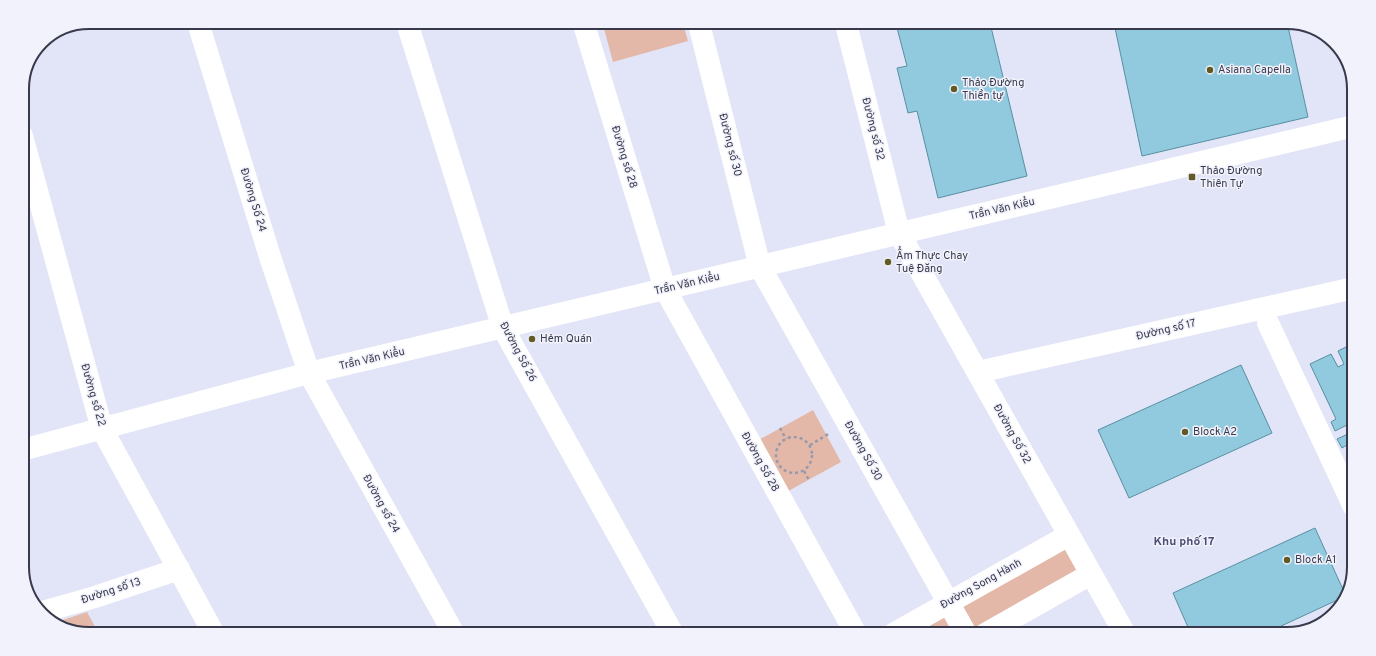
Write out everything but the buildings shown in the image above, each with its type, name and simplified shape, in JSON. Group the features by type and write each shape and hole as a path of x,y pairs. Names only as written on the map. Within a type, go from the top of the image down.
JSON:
{"street":[{"name":"Đường Số 24","path":"200,29 271,260 309,374"},
{"name":"Đường Số 26","path":"409,29 503,328 669,627"},
{"name":"Đường số 28","path":"585,29 665,289"},
{"name":"Đường số 30","path":"700,29 760,267"},
{"name":"Đường số 32","path":"847,29 899,233"},
{"name":"Trần Văn Kiểu","path":"29,448 309,374 1347,128"},
{"name":"Đường số 22","path":"29,162 102,429 210,627"},
{"name":"Đường Số 32","path":"899,233 1121,627"},
{"name":"Đường Số 30","path":"760,267 962,627"},
{"name":"Đường Số 28","path":"665,289 852,627"},
{"name":"Đường số 17","path":"978,372 1347,290"},
{"path":"1268,323 1347,492"},
{"name":"Đường số 24","path":"309,374 450,627"},
{"name":"Đường Song Hành","path":"905,627 1069,535"},
{"name":"Đường số 13","path":"47,610 95,597 179,569"},
{"path":"997,627 1091,574"}],"path":[{"path":"780,428 786,439"},
{"path":"794,437 800,438 810,445 812,451 812,462 804,471 799,474 787,472 778,465 776,453 778,447 786,439 794,437"},
{"path":"804,471 809,480"}],"shaded area":[{"path":"604,29 684,29 688,41 613,62"},
{"path":"813,410 841,462 783,494 755,442"},
{"path":"1066,545 1080,572 982,627 970,627 958,606"},
{"path":"87,612 95,627 77,626 62,620"},
{"path":"945,613 953,627 920,627"}],"place":[{"name":"Asiana Capella","path":"1210,70"},
{"name":"Thảo Đường Thiền tự","path":"954,89"},
{"name":"Thảo Đường Thiên Tự","path":"1192,177"},
{"name":"Ẩm Thực Chay Tuệ Đăng","path":"888,262"},
{"name":"Hẻm Quán","path":"532,339"},
{"name":"Block A2","path":"1185,432"},
{"name":"Block A1","path":"1287,560"}],"district":[{"name":"Khu phố 17","path":"1184,542"}]}
